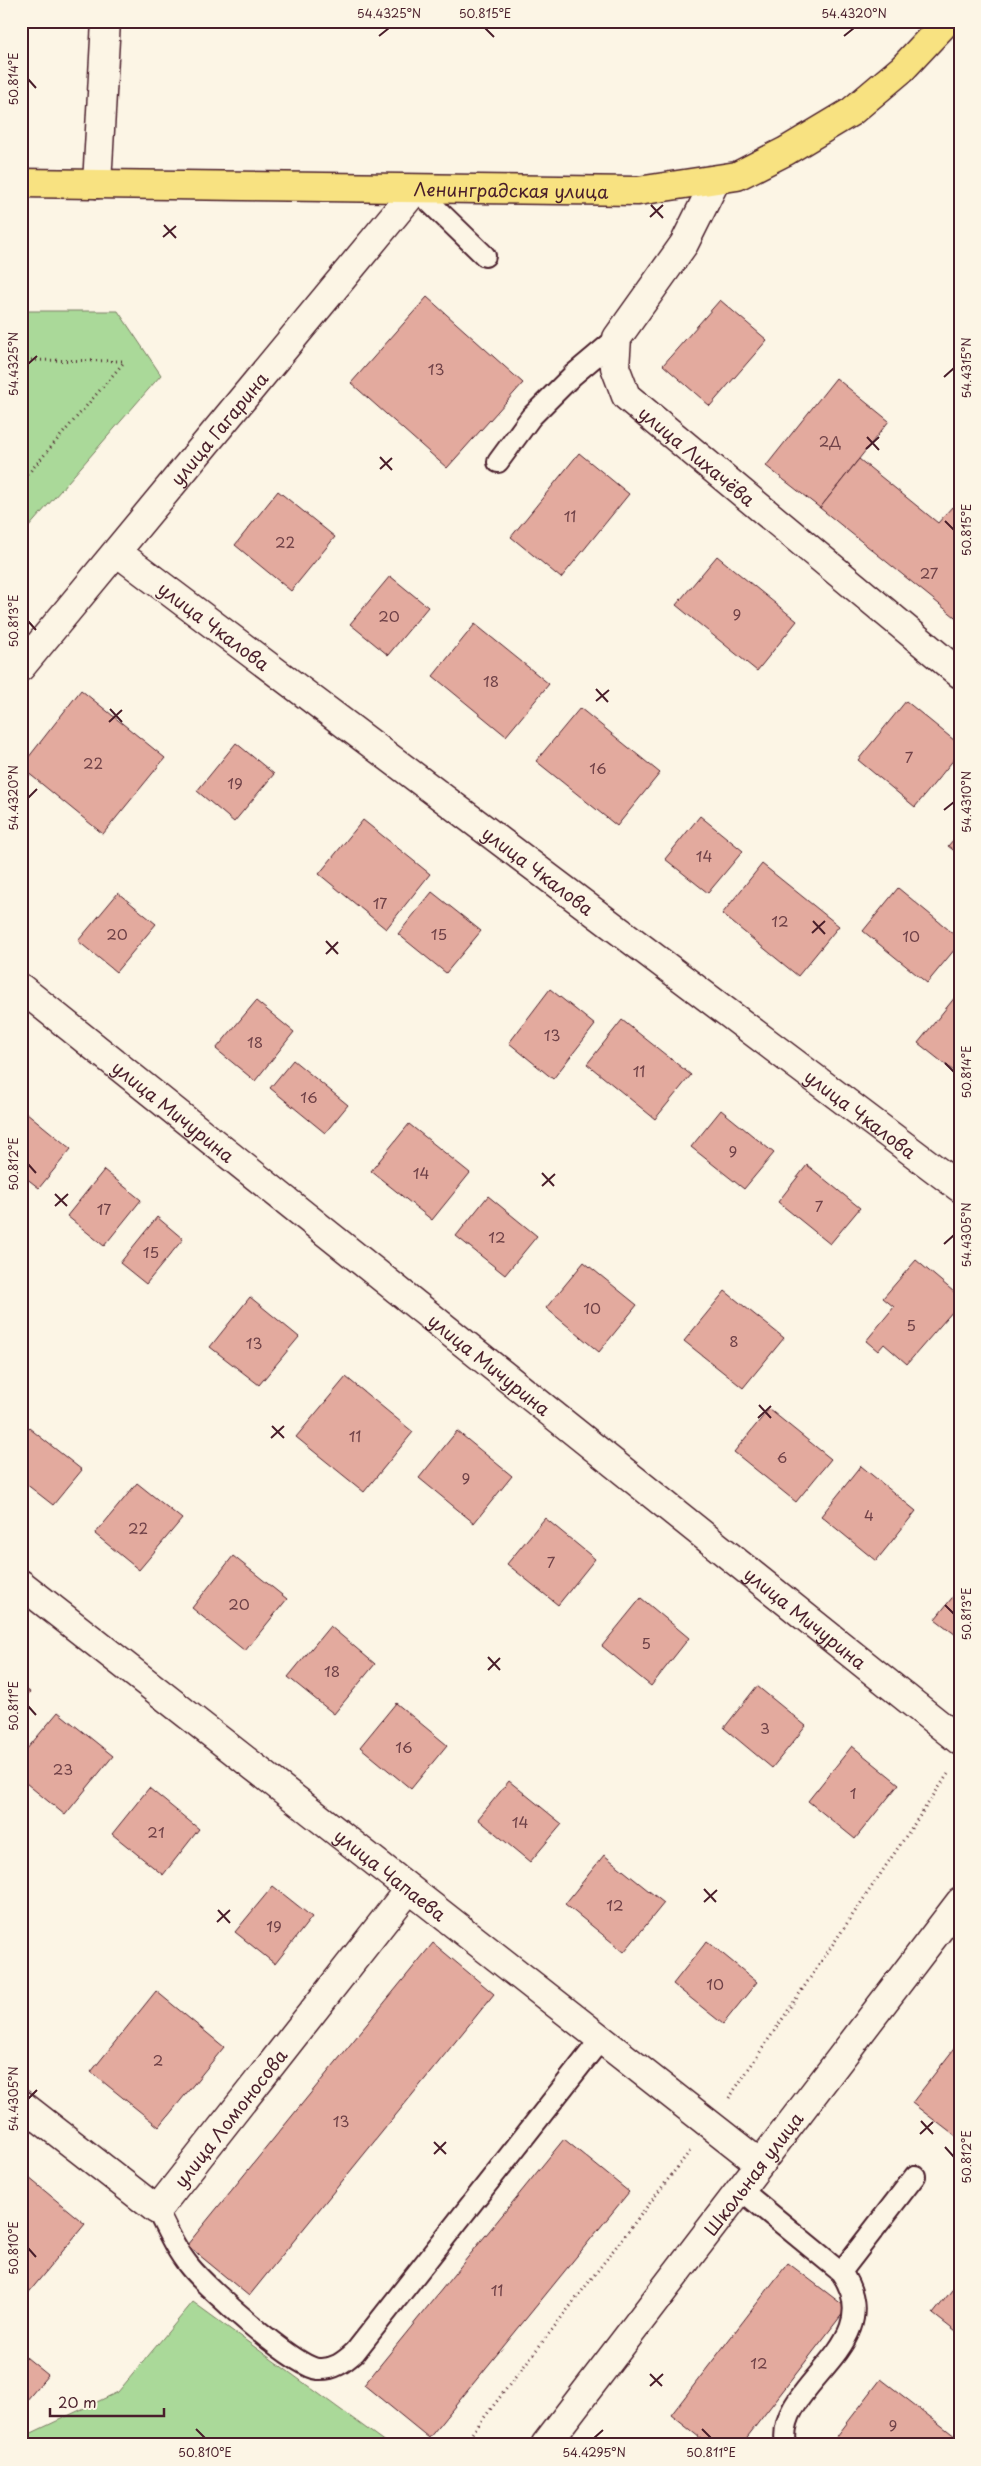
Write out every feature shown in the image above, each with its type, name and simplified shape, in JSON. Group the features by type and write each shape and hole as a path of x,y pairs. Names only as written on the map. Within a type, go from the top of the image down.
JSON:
{"main road":[{"name":"Ленинградская улица","path":"21,183 638,191 716,180 737,176 786,151 851,112 902,68 947,21"}],"street":[{"path":"97,184 106,21"},
{"path":"617,338 684,244 716,180"},
{"name":"улица Гагарина","path":"21,667 416,189"},
{"name":"улица Лихачёва","path":"617,338 615,366 626,396 960,674"},
{"name":"улица Чкалова","path":"117,552 960,1188"},
{"name":"улица Мичурина","path":"21,988 960,1740"},
{"name":"улица Чапаева","path":"21,1584 760,2163"},
{"name":"улица Ломоносова","path":"157,2210 409,1889"},
{"name":"Школьная улица","path":"545,2445 960,1902"},
{"path":"21,2104 157,2210"}],"lane":[{"path":"947,21 960,31"},
{"path":"416,189 485,256"},
{"path":"498,462 538,410 573,374 617,338"},
{"path":"157,2210 173,2241 190,2267 229,2307 296,2358 317,2369 338,2366 355,2352 601,2039"},
{"path":"841,2272 915,2176"},
{"path":"740,2189 841,2272 851,2286 855,2300 854,2319 846,2338 790,2414 784,2431 786,2445"}],"path":[{"path":"21,360 126,361 21,482"}],"green space":[{"path":"21,311 118,311 161,375 21,536"},
{"path":"193,2302 389,2445 21,2445 21,2438 118,2392"}],"building":[{"path":"427,297 523,383 447,468 351,383"},
{"path":"720,300 767,340 710,406 663,365"},
{"path":"836,378 889,421 820,508 766,466"},
{"path":"579,453 629,494 561,578 511,537"},
{"path":"859,459 938,523 952,507 960,514 960,621 820,508"},
{"path":"278,491 335,537 291,591 235,545"},
{"path":"717,556 797,621 757,671 676,605"},
{"path":"390,576 428,607 388,655 350,624"},
{"path":"475,624 549,684 506,736 433,676"},
{"path":"81,690 165,758 103,834 21,767"},
{"path":"906,701 960,745 960,752 915,807 858,760"},
{"path":"580,708 660,773 617,826 536,761"},
{"path":"236,743 274,774 234,822 197,791"},
{"path":"700,816 743,851 708,893 665,859"},
{"path":"363,820 430,874 386,929 319,874"},
{"path":"960,832 960,855 948,846"},
{"path":"762,864 839,926 798,976 722,914"},
{"path":"898,888 960,939 960,943 927,983 863,931"},
{"path":"432,892 481,931 446,973 398,934"},
{"path":"118,893 156,924 116,972 78,941"},
{"path":"550,989 595,1025 553,1079 509,1043"},
{"path":"956,996 960,999 960,1076 918,1043"},
{"path":"256,1001 294,1032 255,1081 216,1049"},
{"path":"622,1020 691,1075 655,1119 587,1064"},
{"path":"293,1060 348,1105 325,1133 270,1088"},
{"path":"21,1108 71,1149 39,1188 21,1174"},
{"path":"721,1110 774,1153 744,1189 691,1147"},
{"path":"409,1124 470,1173 432,1220 371,1171"},
{"path":"807,1165 860,1208 830,1244 778,1202"},
{"path":"104,1170 141,1200 104,1246 67,1216"},
{"path":"488,1196 537,1236 505,1275 456,1236"},
{"path":"157,1217 183,1239 146,1284 120,1263"},
{"path":"916,1260 960,1297 960,1303 907,1364 884,1344 878,1351 866,1341 894,1307 883,1298"},
{"path":"584,1262 637,1305 599,1352 546,1308"},
{"path":"725,1291 784,1338 743,1388 684,1341"},
{"path":"250,1297 299,1337 259,1385 210,1347"},
{"path":"346,1377 413,1432 364,1492 296,1437"},
{"path":"769,1409 831,1459 796,1502 734,1452"},
{"path":"29,1428 82,1470 53,1505 21,1480 21,1438"},
{"path":"457,1431 512,1476 474,1523 419,1478"},
{"path":"861,1466 916,1511 876,1561 821,1516"},
{"path":"137,1483 182,1519 139,1570 95,1534"},
{"path":"545,1518 595,1559 558,1605 507,1564"},
{"path":"233,1556 287,1599 245,1651 192,1608"},
{"path":"960,1588 960,1638 935,1619"},
{"path":"641,1598 689,1638 651,1686 602,1646"},
{"path":"330,1626 375,1664 334,1714 288,1677"},
{"path":"21,1685 30,1692 21,1703"},
{"path":"757,1686 806,1726 772,1768 724,1728"},
{"path":"396,1703 447,1745 411,1789 360,1747"},
{"path":"58,1712 113,1756 65,1815 21,1779 21,1756"},
{"path":"852,1746 899,1784 855,1839 808,1801"},
{"path":"509,1781 562,1824 530,1862 478,1819"},
{"path":"149,1788 199,1829 163,1875 112,1834"},
{"path":"604,1855 664,1903 624,1952 565,1904"},
{"path":"273,1886 312,1917 275,1964 235,1932"},
{"path":"707,1941 757,1982 723,2024 673,1984"},
{"path":"433,1943 494,1994 249,2296 187,2245"},
{"path":"156,1991 224,2047 159,2127 91,2072"},
{"path":"960,2041 960,2140 912,2103"},
{"path":"564,2139 629,2192 429,2438 364,2385"},
{"path":"23,2173 85,2224 21,2302 21,2176"},
{"path":"788,2263 847,2308 741,2445 709,2445 671,2415"},
{"path":"960,2280 960,2335 933,2314"},
{"path":"21,2353 48,2375 21,2407"},
{"path":"881,2379 960,2440 960,2445 840,2445 834,2440"}]}
